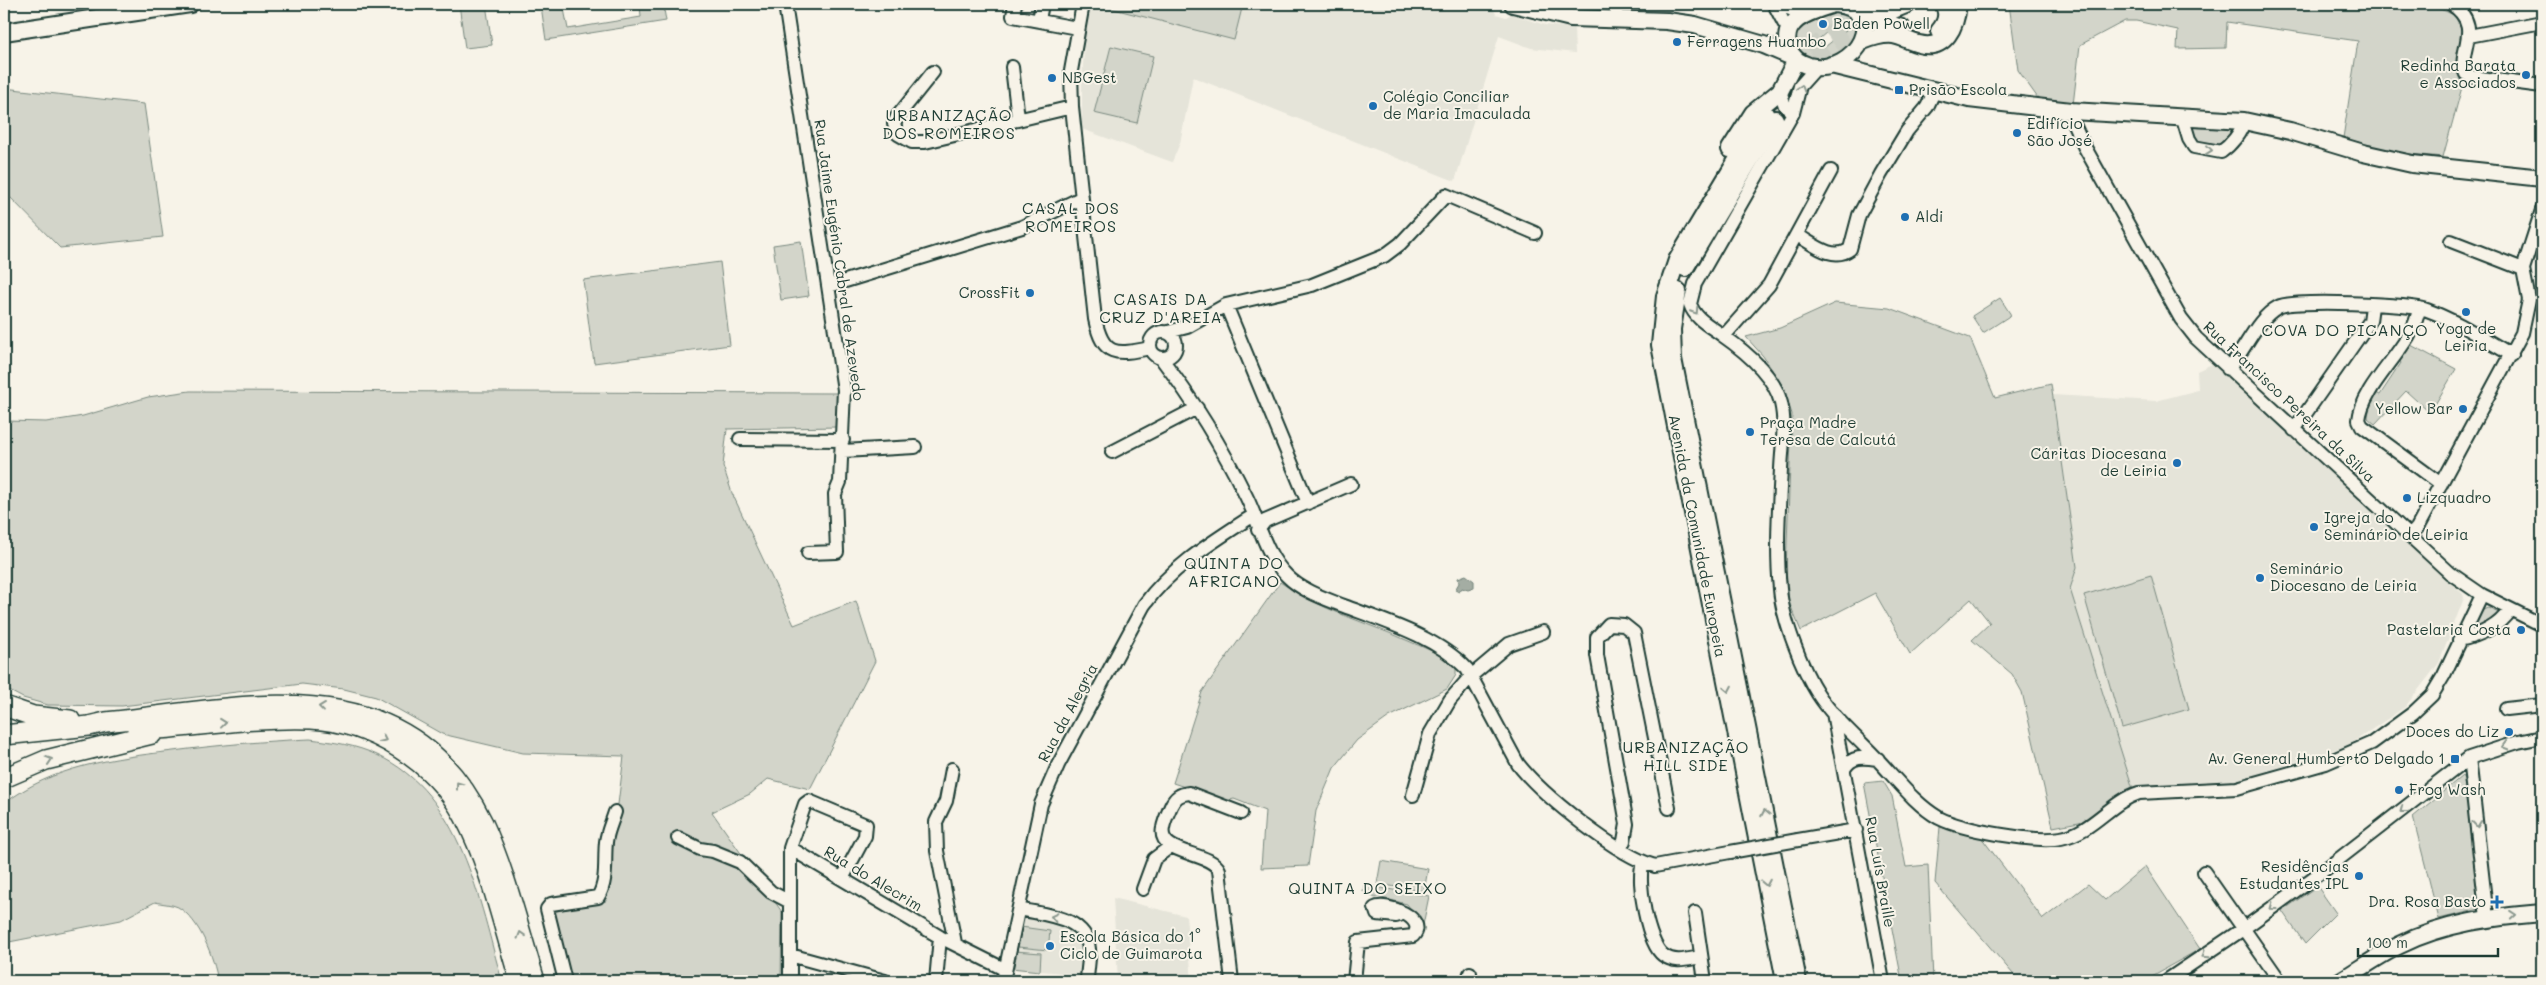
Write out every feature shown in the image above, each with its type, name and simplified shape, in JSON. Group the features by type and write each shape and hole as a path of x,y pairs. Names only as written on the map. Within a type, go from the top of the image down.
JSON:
{"highway":[{"path":"4,735 89,726 106,722 262,706 302,705 346,711 368,717 398,731 424,749 450,774 466,794 482,822 498,861 535,981"},
{"path":"4,706 33,716 106,722"},
{"path":"4,744 256,720 312,719 356,727 392,743 406,752 436,779 464,815 481,856 520,981"},
{"path":"4,778 46,760 175,728"}],"main road":[{"path":"4,32 189,4"},
{"path":"1513,4 1571,18 1617,12 1683,23 1764,45 1794,59 1874,75 1934,92 2012,105 2071,111 2244,121 2290,130 2363,153 2412,164 2542,178"},
{"path":"1764,45 1788,32 1804,14 1837,4 1870,10 1918,35 1929,36 1937,32 1945,20 1946,10 1943,4"},
{"path":"1870,10 1897,4"},
{"path":"1870,10 1908,4"},
{"path":"1824,66 1847,58 1861,44 1881,35 1895,35 1919,44 1936,44 1948,36 1953,29 1958,4"},
{"path":"1870,10 1864,26 1861,44 1874,75"},
{"path":"1666,296 1664,277 1667,261 1676,240 1746,123 1757,110 1780,91 1794,59 1788,32"},
{"name":"Avenida da Comunidade Europeia","path":"1785,981 1666,384 1660,345 1666,296 1682,249 1770,116 1688,262 1674,308 1672,345 1673,359 1798,981"},
{"path":"2340,981 2400,945 2423,935 2487,918 2542,913"}],"street":[{"name":"Rua Jaime Eugénio Cabral de Azevedo","path":"785,4 844,390 840,482 834,494 837,552 808,553"},
{"path":"1016,4 1013,16 1077,28"},
{"path":"1039,20 1042,4"},
{"path":"1083,4 1077,28 1071,71 1072,107 1089,273 1100,339 1106,348 1113,352 1150,348"},
{"path":"1775,4 1804,14"},
{"path":"1775,4 1788,32"},
{"path":"2451,4 2464,15 2469,36 2464,67 2469,76 2542,86"},
{"path":"2469,36 2542,22"},
{"path":"1824,66 1800,86 1793,113 1691,292 1691,309 1701,320 1746,354 1769,378 1781,404 1784,422 1780,477 1780,591 1786,620 1812,683 1833,713 1924,807 1949,822 2023,837 2061,838 2084,830 2128,798 2140,793 2237,788 2326,763 2356,751 2390,732 2423,705 2438,686 2482,595"},
{"path":"1012,67 1018,118"},
{"path":"933,72 897,117 894,124 898,134 912,142 925,142 1018,118 1072,107"},
{"path":"1780,91 1785,106 1793,113"},
{"path":"1797,234 1831,254 1842,254 1850,248 1859,216 1881,174 1907,132 1927,107 1934,92"},
{"name":"Rua Francisco Pereira da Silva","path":"2071,111 2072,120 2084,146 2181,319 2196,338 2450,573 2509,611 2542,626"},
{"path":"2182,116 2189,139 2194,147 2221,152 2238,135 2244,121"},
{"path":"1724,336 1770,285 1831,171"},
{"path":"1170,353 1154,354 1150,348 1151,339 1156,333 1187,328 1226,305 1312,285 1384,256 1400,244 1446,195 1535,233"},
{"path":"829,286 1022,227 1082,198"},
{"path":"2410,536 2417,528 2512,355 2522,333 2528,311 2528,291 2523,268 2542,210"},
{"path":"2451,242 2523,268"},
{"path":"2228,369 2264,319 2283,305 2308,302 2418,308 2446,319 2512,355"},
{"path":"1226,305 1308,503"},
{"path":"2294,430 2370,321 2372,306"},
{"path":"2418,308 2417,317 2367,399 2359,420 2362,426 2441,484"},
{"path":"1170,353 1187,328"},
{"path":"1168,332 1175,338 1170,353 1174,375 1217,438 1274,562 1298,584 1322,598 1416,635 1459,660 1471,676 1518,764 1527,777 1546,795 1620,849 1643,863 1655,866 1856,830"},
{"path":"1112,452 1197,408"},
{"path":"740,439 843,446 915,447"},
{"path":"1258,530 1266,521 1351,484"},
{"name":"Rua da Alegria","path":"1004,975 1041,804 1058,765 1144,605 1157,587 1182,565 1254,515"},
{"path":"2459,640 2472,637 2502,621 2509,611"},
{"path":"1620,849 1624,841 1627,824 1597,655 1597,636 1608,624 1624,625 1634,633 1669,808"},
{"path":"1413,795 1433,726 1450,700 1471,676 1509,644 1543,632"},
{"path":"2506,708 2542,705"},
{"name":"Rua Luís Braille","path":"1833,713 1883,981"},
{"path":"2166,981 2243,929 2413,803 2469,758 2518,742 2542,737"},
{"path":"1844,768 1848,762 1855,758 1878,759"},
{"path":"2469,758 2487,918"},
{"path":"952,769 946,801 936,822 937,851 955,943"},
{"path":"1232,981 1219,870 1213,862 1171,846 1165,840 1163,828 1172,803 1181,794 1189,793 1241,813"},
{"path":"790,981 790,848 805,804 809,801 866,824 867,829 842,879"},
{"path":"565,981 547,909 551,904 598,897 604,882 606,841 615,812"},
{"path":"678,838 700,849 714,851 740,862 771,892 790,902"},
{"path":"1142,889 1154,859 1171,846"},
{"name":"Rua do Alecrim","path":"790,848 940,937 955,943 1004,975"},
{"path":"1643,863 1640,871 1640,883 1653,941 1658,950 1672,959 1680,961 1701,957"},
{"path":"2204,872 2280,981"},
{"path":"1019,909 1062,919 1078,927 1087,941 1089,950 1087,981"},
{"path":"1695,913 1705,981"},
{"path":"1354,981 1358,942 1413,936 1417,928 1415,920 1402,914"},
{"path":"936,981 940,937"},
{"path":"790,955 885,981"}],"shaded area":[{"path":"459,4 486,4 492,45 465,48"},
{"path":"563,4 568,29 641,17 640,4 663,4 666,21 546,40 541,6"},
{"name":"Colégio Conciliar de Maria Imaculada","path":"1091,4 1480,4 1493,8 1496,14 1506,17 1511,14 1545,25 1574,28 1575,53 1531,48 1499,36 1455,181 1193,77 1180,143 1172,162 1082,129 1085,32"},
{"path":"1106,4 1243,4 1234,40 1106,7"},
{"path":"2009,4 2429,4 2454,15 2463,31 2457,69 2462,87 2443,157 2399,153 2343,138 2358,41 2227,22 2226,48 2177,49 2178,30 2136,21 2125,21 2080,45 2073,105 2040,101 2018,70"},
{"path":"1832,12 1851,18 1857,32 1856,40 1835,56 1821,60 1814,59 1797,50 1794,35 1802,23","holes":["1839,22 1846,30 1820,51 1814,43"]},
{"path":"1111,46 1153,56 1137,123 1094,113"},
{"path":"4,88 144,104 163,237 60,248 4,191"},
{"path":"2190,126 2233,127 2226,140 2219,146 2196,142"},
{"path":"801,241 809,296 781,300 773,245"},
{"path":"720,262 730,345 594,363 583,280"},
{"path":"2000,298 2011,315 1983,333 1972,316"},
{"path":"1835,303 1889,308 1970,338 1995,398 2051,384 2077,567 2070,589 2133,789 2084,821 2053,827 2022,692 2012,674 1972,640 1990,623 1971,599 1910,654 1875,593 1801,631 1789,602 1786,569 1792,414 1782,385 1763,356 1746,337 1780,328"},
{"path":"2409,344 2456,369 2430,413 2406,391 2375,424 2368,418 2370,402 2376,393 2380,395 2401,363 2399,360"},
{"name":"Seminário Diocesano de Leiria","path":"2212,364 2463,594 2464,598 2439,663 2405,707 2349,745 2240,780 2133,789 2070,589 2077,567 2053,395 2156,401 2198,390 2197,371"},
{"path":"190,391 838,393 838,427 727,429 723,466 732,493 794,625 856,601 875,661 810,789 768,779 750,794 712,812 782,912 781,978 777,981 570,981 552,912 606,901 624,756 523,753 442,734 376,697 344,689 302,684 122,706 48,705 23,698 4,688 4,426 6,421 46,422 83,416 148,397"},
{"path":"1466,575 1474,581 1474,588 1468,590 1462,588 1459,592 1455,590 1459,583 1458,578"},
{"path":"2151,575 2189,709 2122,728 2084,595"},
{"path":"1280,582 1311,601 1436,653 1456,666 1456,675 1447,689 1389,717 1357,740 1334,768 1316,811 1308,866 1261,868 1265,811 1234,799 1226,801 1173,783 1202,692"},
{"path":"2488,608 2503,615 2474,631 2480,611"},
{"path":"310,739 353,746 377,755 406,773 429,796 448,823 463,853 485,917 502,981 218,981 205,940 193,921 178,907 155,902 121,920 4,943 4,804 22,791 63,772 106,761 207,747"},
{"path":"2462,776 2466,782 2480,909 2439,919 2413,817"},
{"path":"1883,781 1892,796 1906,867 1928,865 1933,981 1902,981 1864,783"},
{"path":"1940,827 1981,837 2043,919 2088,884 2105,900 2145,866 2200,949 2143,981 2019,981 1935,883"},
{"path":"1381,861 1428,869 1424,891 1377,884"},
{"path":"1364,885 1429,896 1423,925 1407,904 1369,895 1363,891"},
{"path":"2317,886 2336,913 2305,944 2282,911"},
{"path":"1113,898 1186,916 1192,981 1118,981"},
{"name":"Escola Básica do 1° Ciclo de Guimarota","path":"1027,916 1064,924 1071,928 1084,944 1083,975 1011,968 1021,920"},
{"path":"1021,927 1050,931 1048,950 1018,947"},
{"path":"1014,951 1041,953 1040,971 1011,968"}],"tunnel":[{"path":"1809,51 1831,32 1867,8"},
{"path":"1775,119 1805,72 1827,50 1873,19"}],"place":[{"name":"Baden Powell","path":"1823,24"},
{"name":"Ferragens Huambo","path":"1677,42"},
{"name":"Redinha Barata e Associados","path":"2526,75"},
{"name":"NBGest","path":"1052,78"},
{"name":"Prisão Escola","path":"1899,90"},
{"name":"Colégio Conciliar de Maria Imaculada","path":"1373,106"},
{"name":"Edifício São José","path":"2017,133"},
{"name":"Aldi","path":"1905,217"},
{"name":"CrossFit","path":"1030,293"},
{"name":"Yoga de Leiria","path":"2466,312"},
{"name":"Yellow Bar","path":"2463,409"},
{"name":"Praça Madre Teresa de Calcutá","path":"1750,432"},
{"name":"Cáritas Diocesana de Leiria","path":"2177,463"},
{"name":"Lizquadro","path":"2407,498"},
{"name":"Igreja do Seminário de Leiria","path":"2314,527"},
{"name":"Seminário Diocesano de Leiria","path":"2260,578"},
{"name":"Pastelaria Costa","path":"2521,630"},
{"name":"Doces do Liz","path":"2509,732"},
{"name":"Av. General Humberto Delgado 1","path":"2455,759"},
{"name":"Frog Wash","path":"2399,790"},
{"name":"Residências Estudantes IPL","path":"2359,876"},
{"name":"Dra. Rosa Basto","path":"2497,902"},
{"name":"Escola Básica do 1° Ciclo de Guimarota","path":"1050,946"}],"district":[{"name":"URBANIZAÇÃO DOS ROMEIROS","path":"949,124"},
{"name":"CASAL DOS ROMEIROS","path":"1071,217"},
{"name":"CASAIS DA CRUZ D'AREIA","path":"1161,308"},
{"name":"COVA DO PICANÇO","path":"2345,330"},
{"name":"QUINTA DO AFRICANO","path":"1234,572"},
{"name":"URBANIZAÇÃO HILL SIDE","path":"1686,756"},
{"name":"QUINTA DO SEIXO","path":"1368,888"}]}
